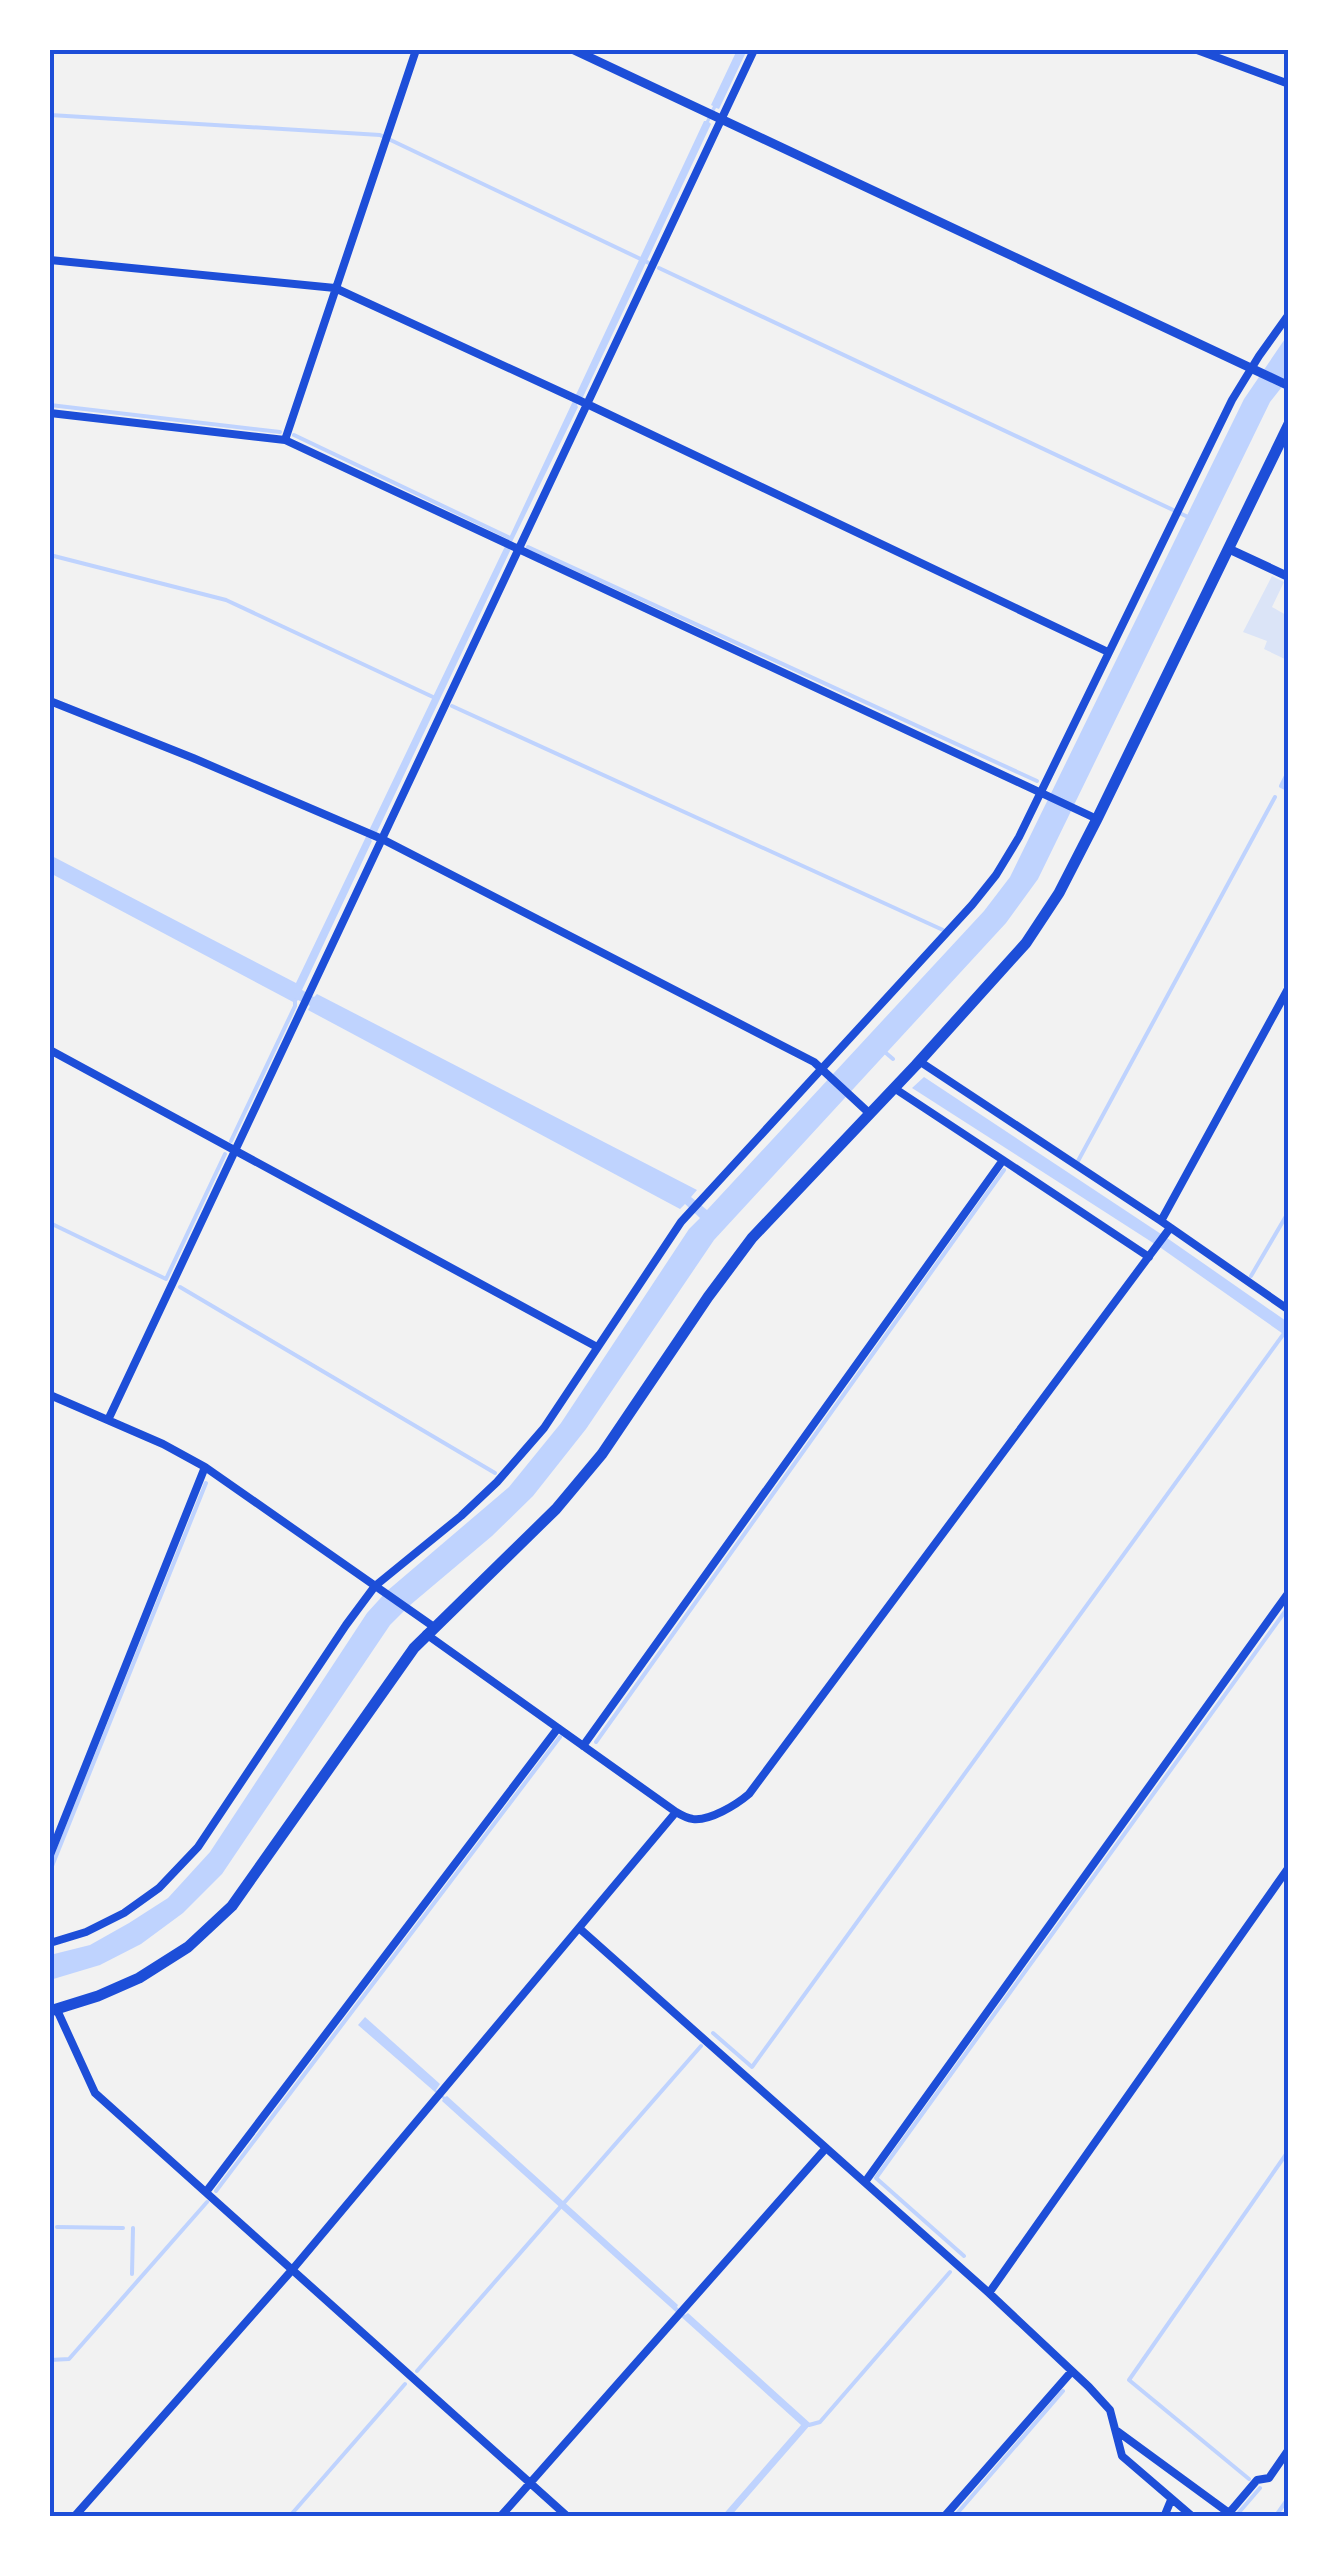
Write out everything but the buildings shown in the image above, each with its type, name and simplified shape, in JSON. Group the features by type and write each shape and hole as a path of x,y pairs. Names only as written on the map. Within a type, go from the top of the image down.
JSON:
{"highway":[{"path":"53,2010 138,1978 188,1947 232,1906 414,1648 579,1482 752,1238 1026,943 1059,893 1289,424"}],"street":[{"path":"284,440 416,50"},
{"path":"574,50 1289,386"},
{"path":"108,1420 309,992 374,836 715,116 754,50"},
{"path":"1197,50 1289,84"},
{"path":"50,260 335,288 1108,652"},
{"path":"50,1942 86,1932 124,1913 160,1888 198,1848 346,1625 376,1587 497,1482 544,1428 690,1211 824,1071 996,875 1044,792 1232,400 1289,314"},
{"path":"50,414 284,440 1097,818"},
{"path":"1229,549 1289,577"},
{"path":"50,701 374,836 798,1054 824,1071 869,1113"},
{"path":"1160,1221 1289,987"},
{"path":"50,1050 597,1347"},
{"path":"917,1063 1289,1310"},
{"path":"896,1086 1003,1160 1152,1253"},
{"path":"583,1746 1003,1160"},
{"path":"50,1395 163,1444 204,1468 416,1614 430,1630 558,1728 676,1812 694,1820 749,1794 1169,1230"},
{"path":"50,1855 204,1468"},
{"path":"865,2182 1289,1592"},
{"path":"206,2192 558,1728"},
{"path":"74,2517 292,2270 676,1812"},
{"path":"989,2293 1289,1867"},
{"path":"580,1928 1072,2370 1110,2410 1122,2456 1194,2517"},
{"path":"53,2010 95,2093 568,2517"},
{"path":"500,2517 826,2148"},
{"path":"944,2517 1072,2370"},
{"path":"1117,2431 1229,2514 1257,2480 1268,2478 1289,2449"},
{"path":"1164,2517 1171,2500"}],"shaded area":[{"path":"1272,576 1284,582 1272,607 1286,615 1289,611 1289,661 1264,649 1267,641 1243,632"}],"water":[{"path":"737,50 747,50 709,122 302,990 314,997 317,994 697,1190 691,1197 707,1210 984,911 1010,877 1244,399 1289,333 1289,378 1270,402 1038,879 1006,923 714,1240 586,1429 533,1496 390,1625 222,1874 183,1913 141,1944 100,1965 50,1980 50,1955 90,1945 168,1898 210,1852 367,1613 387,1591 509,1487 561,1423 700,1218 685,1204 680,1209 308,1010 310,1006 298,1000 295,1003 50,873 50,855 296,983"},
{"path":"924,1077 1289,1323 1289,1338 1161,1248 912,1088"},
{"path":"365,2017 440,2084 436,2090 811,2424 730,2517 721,2517 801,2425 358,2025"}],"waterway":[{"path":"50,115 380,135 649,263"},
{"path":"659,268 1188,517"},
{"path":"50,405 280,432"},
{"path":"294,435 510,538"},
{"path":"528,547 1037,781"},
{"path":"50,555 226,600 433,697"},
{"path":"452,706 943,930"},
{"path":"1289,770 1281,786 1289,790"},
{"path":"1078,1161 1275,797"},
{"path":"231,1141 295,1000"},
{"path":"886,1053 893,1059"},
{"path":"50,1223 166,1279 225,1154"},
{"path":"596,1742 1004,1170"},
{"path":"1251,1276 1289,1211"},
{"path":"180,1287 495,1473"},
{"path":"713,2033 752,2067 1285,1332"},
{"path":"50,1871 206,1483"},
{"path":"964,2256 876,2178 1289,1606"},
{"path":"216,2191 560,1737"},
{"path":"417,2371 701,2046"},
{"path":"1249,2479 1129,2380 1289,2150"},
{"path":"50,2360 69,2359 207,2202"},
{"path":"57,2227 123,2228"},
{"path":"132,2274 133,2228"},
{"path":"809,2425 820,2422 950,2272"},
{"path":"289,2517 405,2384"},
{"path":"954,2517 1063,2391"},
{"path":"1235,2517 1260,2488"},
{"path":"1275,2517 1289,2497"}]}
